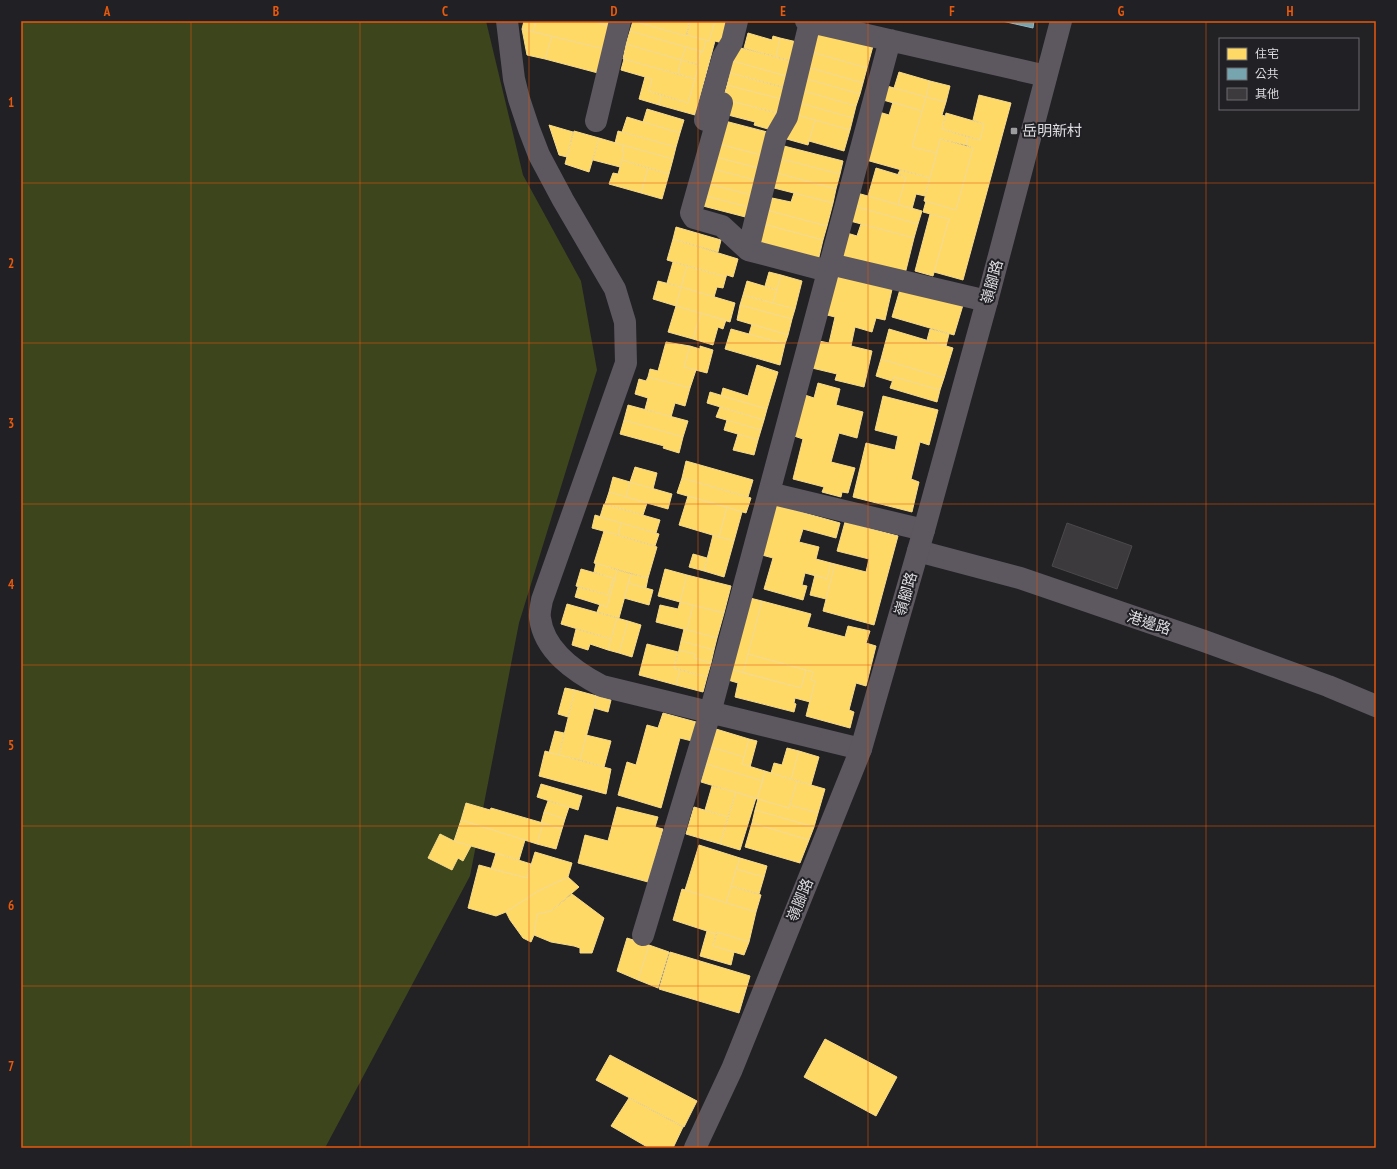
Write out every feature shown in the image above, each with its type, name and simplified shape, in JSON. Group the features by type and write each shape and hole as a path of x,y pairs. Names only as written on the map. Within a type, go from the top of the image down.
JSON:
{"street":[{"path":"507,21 514,78 531,135 539,155 563,200 615,289 625,322 626,364 542,600 540,617 544,635 551,648 565,662 583,676 602,686 861,749"},
{"path":"596,121 620,21"},
{"path":"696,152 723,57 732,42 737,21"},
{"path":"748,250 776,136 787,117 808,21 1046,76"},
{"name":"嶺腳路","path":"694,1148 732,1069 861,749 924,530 987,301 1061,21"},
{"path":"644,935 710,713 890,40"},
{"path":"722,104 691,212 694,218 722,226 748,250 987,301"},
{"path":"769,493 924,530"},
{"name":"港邊路","path":"918,551 1020,578 1204,641 1328,686 1376,706"}],"green space":[{"path":"21,21 486,21 523,175 581,281 597,370 519,623 470,876 325,1148 21,1148"}],"building: 住宅":[{"path":"524,21 536,21 533,32 522,29"},
{"path":"536,21 591,21 610,26 604,49 533,32"},
{"path":"591,21 611,21 610,26"},
{"path":"633,21 644,21 643,24"},
{"path":"633,21 706,40 703,52 630,31"},
{"path":"644,21 690,21 686,36 643,24"},
{"path":"690,21 715,21 709,41 687,35"},
{"path":"715,21 732,23 726,44 715,41 695,115 659,105 661,95 688,103 699,65 697,64 701,51 703,52 706,40 709,41"},
{"path":"522,29 552,36 545,59 527,55"},
{"path":"814,29 873,46 867,68 808,51"},
{"path":"630,31 686,47 681,60 626,44"},
{"path":"748,33 772,40 773,36 780,38 776,57 744,48"},
{"path":"552,36 604,49 598,73 545,59"},
{"path":"780,38 797,42 792,61 776,57"},
{"path":"626,44 681,60 678,74 623,59"},
{"path":"686,47 701,51 697,64 681,60"},
{"path":"737,47 794,62 786,76 733,61"},
{"path":"808,51 867,68 863,83 804,66"},
{"path":"624,59 695,79 688,103 649,91 652,79 621,70"},
{"path":"681,60 699,65 695,79 678,74"},
{"path":"733,61 786,76 783,87 730,73"},
{"path":"804,66 863,83 860,94 800,77"},
{"path":"899,72 930,81 926,97 894,88"},
{"path":"730,73 792,90 789,101 727,85"},
{"path":"645,77 652,79 649,91 661,95 659,105 639,99"},
{"path":"800,77 860,94 856,106 797,89"},
{"path":"930,81 950,86 946,102 926,97"},
{"path":"727,85 789,101 785,115 723,99"},
{"path":"887,86 926,97 922,111 883,100"},
{"path":"797,89 856,106 853,118 793,101"},
{"path":"979,95 1011,103 963,280 934,272 949,219 923,212 926,201 956,210 973,148 966,145 968,137 980,140 984,124 973,120"},
{"path":"926,97 946,102 942,115 945,116 942,129 968,137 966,145 940,139 937,153 912,147"},
{"path":"732,101 780,114 775,131 754,125 755,122 728,115"},
{"path":"793,101 853,118 850,130 790,113"},
{"path":"893,102 922,111 912,147 937,153 930,178 866,160 879,112 889,115"},
{"path":"647,109 684,120 680,133 643,122"},
{"path":"790,113 815,120 808,145 783,138"},
{"path":"946,113 984,124 980,140 942,129"},
{"path":"627,117 680,133 676,147 622,132"},
{"path":"815,120 850,130 844,151 809,141"},
{"path":"725,121 775,134 769,157 719,144"},
{"path":"549,125 573,132 567,157 559,155"},
{"path":"574,131 599,138 589,172 565,164"},
{"path":"618,131 676,147 673,159 615,143"},
{"path":"599,138 623,145 622,151 624,152 620,167 593,160"},
{"path":"940,139 973,148 956,210 924,201"},
{"path":"719,144 769,157 766,170 716,157"},
{"path":"623,145 673,159 669,174 622,160 624,152 622,151"},
{"path":"784,146 843,161 840,174 781,159"},
{"path":"716,157 766,170 763,182 713,169"},
{"path":"781,159 840,174 836,189 777,173"},
{"path":"622,160 648,168 641,193 609,184 613,173 618,174"},
{"path":"648,168 669,174 662,199 641,193"},
{"path":"876,168 906,177 898,205 868,196"},
{"path":"713,169 763,182 759,197 709,184"},
{"path":"900,170 930,178 925,196 916,194 912,209 898,205 906,177 898,174"},
{"path":"777,173 836,189 833,203 774,188"},
{"path":"709,184 759,197 756,209 706,196"},
{"path":"794,193 833,203 827,226 769,211 772,198 791,202"},
{"path":"857,193 922,211 918,224 854,206"},
{"path":"706,196 756,209 753,219 703,206"},
{"path":"854,206 918,224 914,238 850,221"},
{"path":"759,208 827,226 823,240 756,222"},
{"path":"930,214 949,219 933,276 915,271"},
{"path":"756,222 823,240 818,261 751,243"},
{"path":"861,224 914,238 904,278 840,260 847,233 857,236"},
{"path":"676,227 721,240 718,252 673,239"},
{"path":"673,239 738,259 733,277 727,275 726,277 667,260"},
{"path":"673,262 687,266 681,287 667,283"},
{"path":"687,266 726,277 723,288 717,287 714,297 681,287"},
{"path":"769,272 781,275 777,290 765,286"},
{"path":"837,272 893,285 885,320 876,318 872,332 855,327 851,346 872,351 864,387 835,380 837,374 812,368 819,341 829,343 835,317 827,315"},
{"path":"781,275 802,281 795,309 773,303"},
{"path":"658,281 681,287 676,306 653,299"},
{"path":"747,281 777,290 773,303 743,295"},
{"path":"901,286 963,305 954,335 892,317"},
{"path":"681,287 735,303 730,322 676,306"},
{"path":"743,295 795,309 792,319 740,305"},
{"path":"740,305 792,319 788,335 737,320"},
{"path":"676,306 701,313 693,339 668,332"},
{"path":"701,313 726,320 723,329 718,327 713,345 693,339"},
{"path":"752,324 788,335 785,344 749,334"},
{"path":"731,329 785,344 780,365 725,349"},
{"path":"889,329 953,348 944,378 881,359"},
{"path":"930,329 949,334 946,346 927,340"},
{"path":"666,342 690,346 684,367 696,370 690,388 648,377 650,369 658,371"},
{"path":"690,346 700,349 700,346 713,350 707,373 684,367"},
{"path":"881,359 944,378 940,390 894,377 892,381 876,376"},
{"path":"757,365 778,372 767,409 721,396 723,388 748,396"},
{"path":"648,377 690,388 685,406 675,403 671,417 645,409 648,398 635,394 639,379 646,381"},
{"path":"894,377 940,390 937,402 890,388"},
{"path":"818,383 840,389 836,405 863,412 857,438 839,433 831,462 855,468 848,493 842,492 841,497 822,492 824,487 793,479 803,439 794,436 805,395 814,398"},
{"path":"710,392 767,409 764,420 707,403"},
{"path":"883,396 938,410 929,445 920,442 911,479 919,482 912,512 853,497 866,443 895,450 898,436 875,430"},
{"path":"628,405 688,421 683,437 624,420"},
{"path":"720,407 764,420 761,430 716,417"},
{"path":"624,420 683,437 679,453 663,448 664,446 620,434"},
{"path":"727,420 761,430 758,440 724,430"},
{"path":"738,434 758,440 754,455 733,450"},
{"path":"686,461 753,480 748,497 682,478"},
{"path":"635,467 657,473 653,489 630,482"},
{"path":"613,477 630,482 626,497 609,492"},
{"path":"682,478 751,498 746,513 677,493"},
{"path":"630,482 672,494 668,509 626,497"},
{"path":"609,492 647,503 643,515 605,504"},
{"path":"688,496 727,507 719,537 679,525"},
{"path":"604,504 660,520 656,533 600,517"},
{"path":"776,505 840,523 836,538 803,529 799,542 819,547 816,559 831,563 827,579 805,573 802,585 807,586 803,600 764,589 773,558 762,555"},
{"path":"727,507 742,512 734,541 719,537"},
{"path":"595,515 621,523 618,535 592,528"},
{"path":"845,522 898,536 874,625 823,611 835,564 866,572 869,559 837,551"},
{"path":"621,523 659,534 655,546 618,535"},
{"path":"604,531 657,547 648,578 594,563"},
{"path":"713,535 734,541 724,577 704,571"},
{"path":"693,554 707,558 704,571 689,567"},
{"path":"596,563 617,570 615,579 594,572"},
{"path":"831,563 835,564 826,599 810,595 815,575 827,579"},
{"path":"581,569 613,578 608,595 576,586"},
{"path":"665,569 687,575 680,602 658,596"},
{"path":"617,570 631,574 619,618 597,612 600,604 607,607"},
{"path":"631,574 648,578 646,588 628,583"},
{"path":"687,575 731,586 724,613 680,602"},
{"path":"613,578 615,579 607,607 575,597 578,587 608,595"},
{"path":"628,583 653,590 649,605 624,598"},
{"path":"750,598 762,601 743,673 731,669"},
{"path":"762,601 811,614 807,627 845,637 848,626 870,631 866,643 876,646 866,686 856,683 849,710 854,712 850,728 806,716 815,681 811,680 813,672 748,654"},
{"path":"680,602 693,605 687,630 656,622 660,605 678,609"},
{"path":"567,604 617,618 611,639 561,624"},
{"path":"693,605 724,613 717,638 687,630"},
{"path":"617,618 628,621 619,653 608,650"},
{"path":"628,621 641,625 632,657 619,653"},
{"path":"576,629 611,639 608,650 590,644 588,650 572,645"},
{"path":"684,629 717,638 714,650 681,641"},
{"path":"681,641 714,650 711,663 694,658 695,654 679,650"},
{"path":"647,644 678,652 674,668 680,670 676,685 639,675"},
{"path":"679,650 695,654 694,658 711,663 707,677 674,668"},
{"path":"748,654 806,670 801,688 743,673"},
{"path":"731,669 801,688 806,670 813,672 811,680 815,681 810,702 795,698 794,703 796,704 794,712 735,697 738,683 728,680"},
{"path":"680,670 707,677 703,692 676,685"},
{"path":"565,688 575,690 568,717 558,714"},
{"path":"575,690 597,696 580,760 559,755"},
{"path":"597,696 611,700 608,712 594,708"},
{"path":"663,713 696,722 692,741 680,738 661,808 618,795 627,762 636,765 647,725 658,728"},
{"path":"716,729 749,739 744,757 711,747"},
{"path":"555,731 564,733 559,755 549,753"},
{"path":"586,735 611,741 604,767 580,760"},
{"path":"749,739 757,741 750,767 742,764"},
{"path":"711,747 744,757 742,764 765,771 763,781 706,764"},
{"path":"787,748 799,751 791,779 771,773 774,763 782,765"},
{"path":"545,751 611,769 606,794 539,776"},
{"path":"799,751 819,757 811,785 791,779"},
{"path":"706,764 763,781 757,799 701,782"},
{"path":"765,771 797,781 789,808 757,799"},
{"path":"797,781 825,789 818,813 790,805"},
{"path":"541,784 582,796 578,810 537,797"},
{"path":"712,786 736,792 728,817 705,810"},
{"path":"736,792 756,798 740,850 720,844"},
{"path":"758,799 789,808 790,805 818,813 814,827 755,810"},
{"path":"548,801 569,807 565,819 544,812"},
{"path":"466,803 490,810 491,808 543,823 537,844 461,820"},
{"path":"617,807 658,817 655,827 663,829 648,882 578,863 585,835 608,841"},
{"path":"694,807 728,817 720,844 686,834"},
{"path":"755,810 814,827 809,840 752,823"},
{"path":"544,812 565,819 562,829 541,823"},
{"path":"461,820 525,840 519,860 454,841"},
{"path":"543,823 562,829 556,849 537,844"},
{"path":"752,823 809,840 800,863 745,847"},
{"path":"440,834 454,841 471,846 463,861 458,858 452,870 428,858"},
{"path":"699,845 740,858 726,903 685,890"},
{"path":"535,852 572,863 568,877 538,891 506,912 496,916 468,908 479,865 527,878"},
{"path":"496,853 531,864 527,878 491,869"},
{"path":"740,858 767,866 764,877 736,869"},
{"path":"736,869 764,877 759,894 731,886"},
{"path":"568,877 579,887 551,911 537,914 534,935 531,942 523,938 506,912 538,891"},
{"path":"731,886 761,895 756,912 726,903"},
{"path":"682,889 756,912 749,942 717,932 716,934 673,920"},
{"path":"572,894 604,918 592,953 580,953 580,948 551,942 534,935 537,914 551,911"},
{"path":"707,931 716,934 713,946 734,952 731,965 700,956"},
{"path":"717,932 749,942 744,955 713,946"},
{"path":"627,938 649,945 638,980 617,971"},
{"path":"649,945 669,952 658,988 638,980"},
{"path":"670,952 750,976 739,1013 659,989"},
{"path":"825,1039 897,1077 876,1116 804,1077"},
{"path":"610,1055 697,1101 684,1127 596,1080"},
{"path":"629,1098 683,1127 673,1148 649,1148 611,1126"}],"building: 公共":[{"path":"1002,21 1034,21 1033,28"}],"building: 其他":[{"path":"1067,523 1132,546 1117,589 1052,566"}],"place":[{"name":"岳明新村","path":"1014,131"}]}
